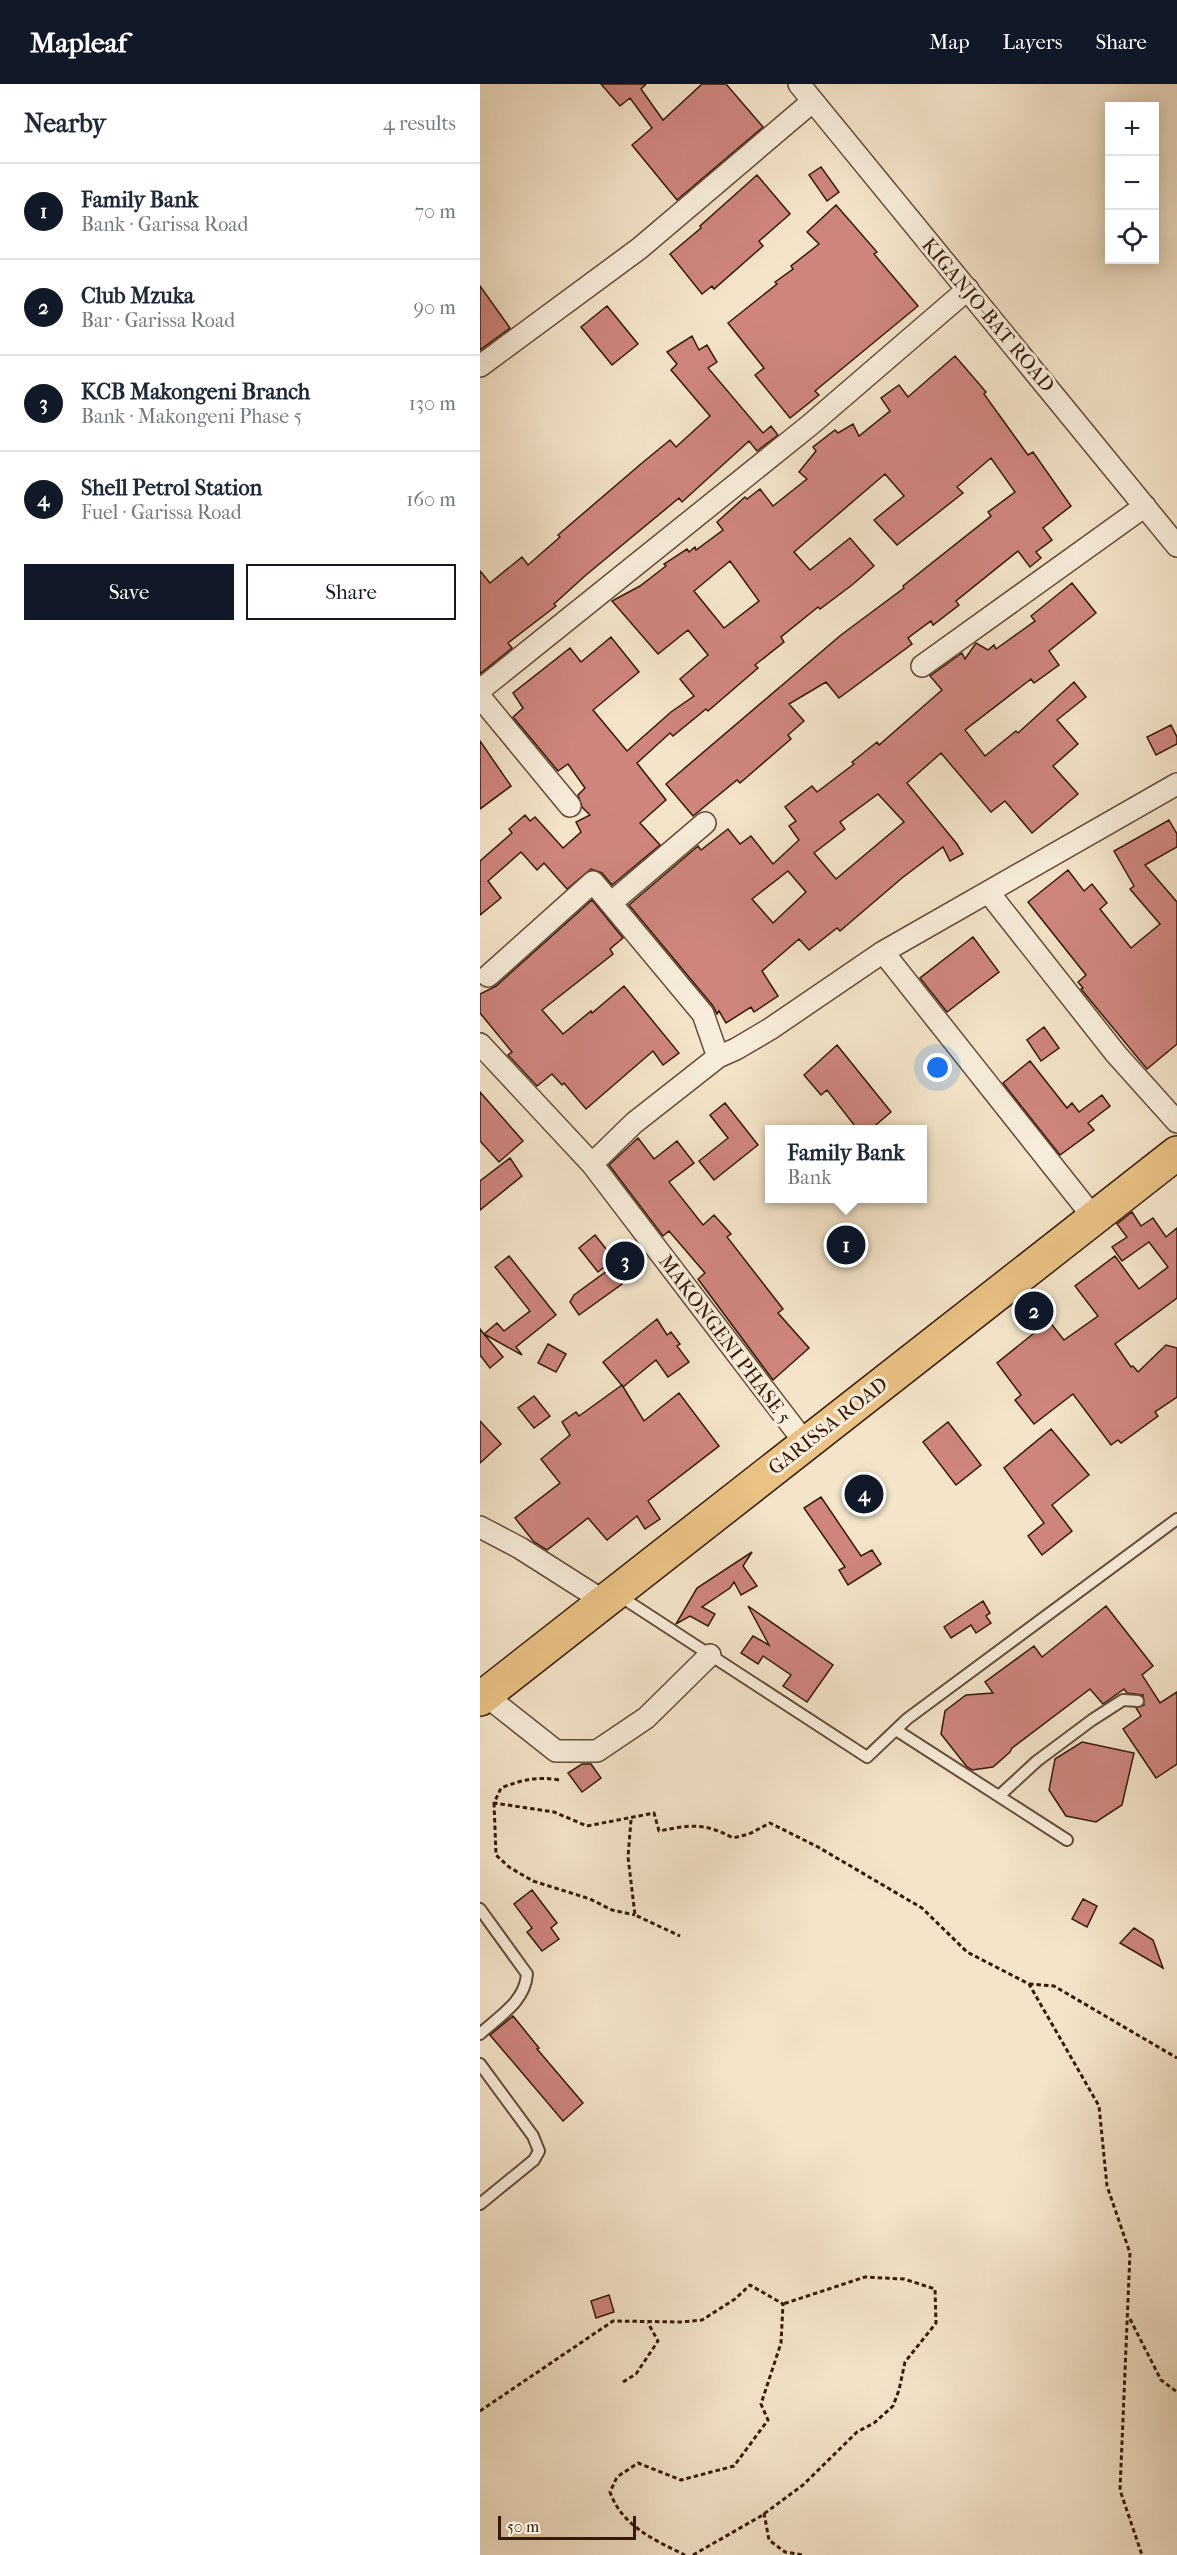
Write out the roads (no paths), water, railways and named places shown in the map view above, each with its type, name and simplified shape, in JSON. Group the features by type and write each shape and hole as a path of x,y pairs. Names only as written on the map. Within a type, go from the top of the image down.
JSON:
{"highway":[{"name":"GARISSA ROAD","path":"483,1697 1177,1153"}],"street":[{"name":"KIGANJO-BAT ROAD","path":"799,84 1177,546"},
{"path":"480,366 640,248 813,101"},
{"path":"480,690 810,425 968,289"},
{"path":"922,666 1145,506"},
{"path":"480,697 570,806"},
{"path":"592,1164 634,1124 718,1057 753,1040 883,952 1177,784"},
{"path":"611,903 705,823"},
{"path":"489,976 593,882 703,1014 718,1057"},
{"path":"989,893 1116,1054 1175,1116"},
{"path":"883,952 1094,1218"},
{"name":"MAKONGENI PHASE 5","path":"480,1044 592,1164 806,1444"},
{"path":"480,1527 610,1598"},
{"path":"483,1697 556,1751 597,1751 646,1718 710,1655"}],"lane":[{"path":"610,1598 710,1655 867,1757 907,1719 1177,1519"},
{"path":"999,1796 1037,1761 1092,1720 1123,1700 1138,1701"},
{"path":"896,1730 1067,1840"},
{"path":"480,1909 527,1974 526,1987 518,2001 480,2034"},
{"path":"480,2064 533,2136 539,2151 534,2160 480,2204"}],"place":[{"name":"Family Bank","path":"846,1245"},
{"name":"KCB Makongeni Branch","path":"625,1261"},
{"name":"Club Mzuka","path":"1034,1311"},
{"name":"Shell Petrol Station","path":"864,1494"}]}
